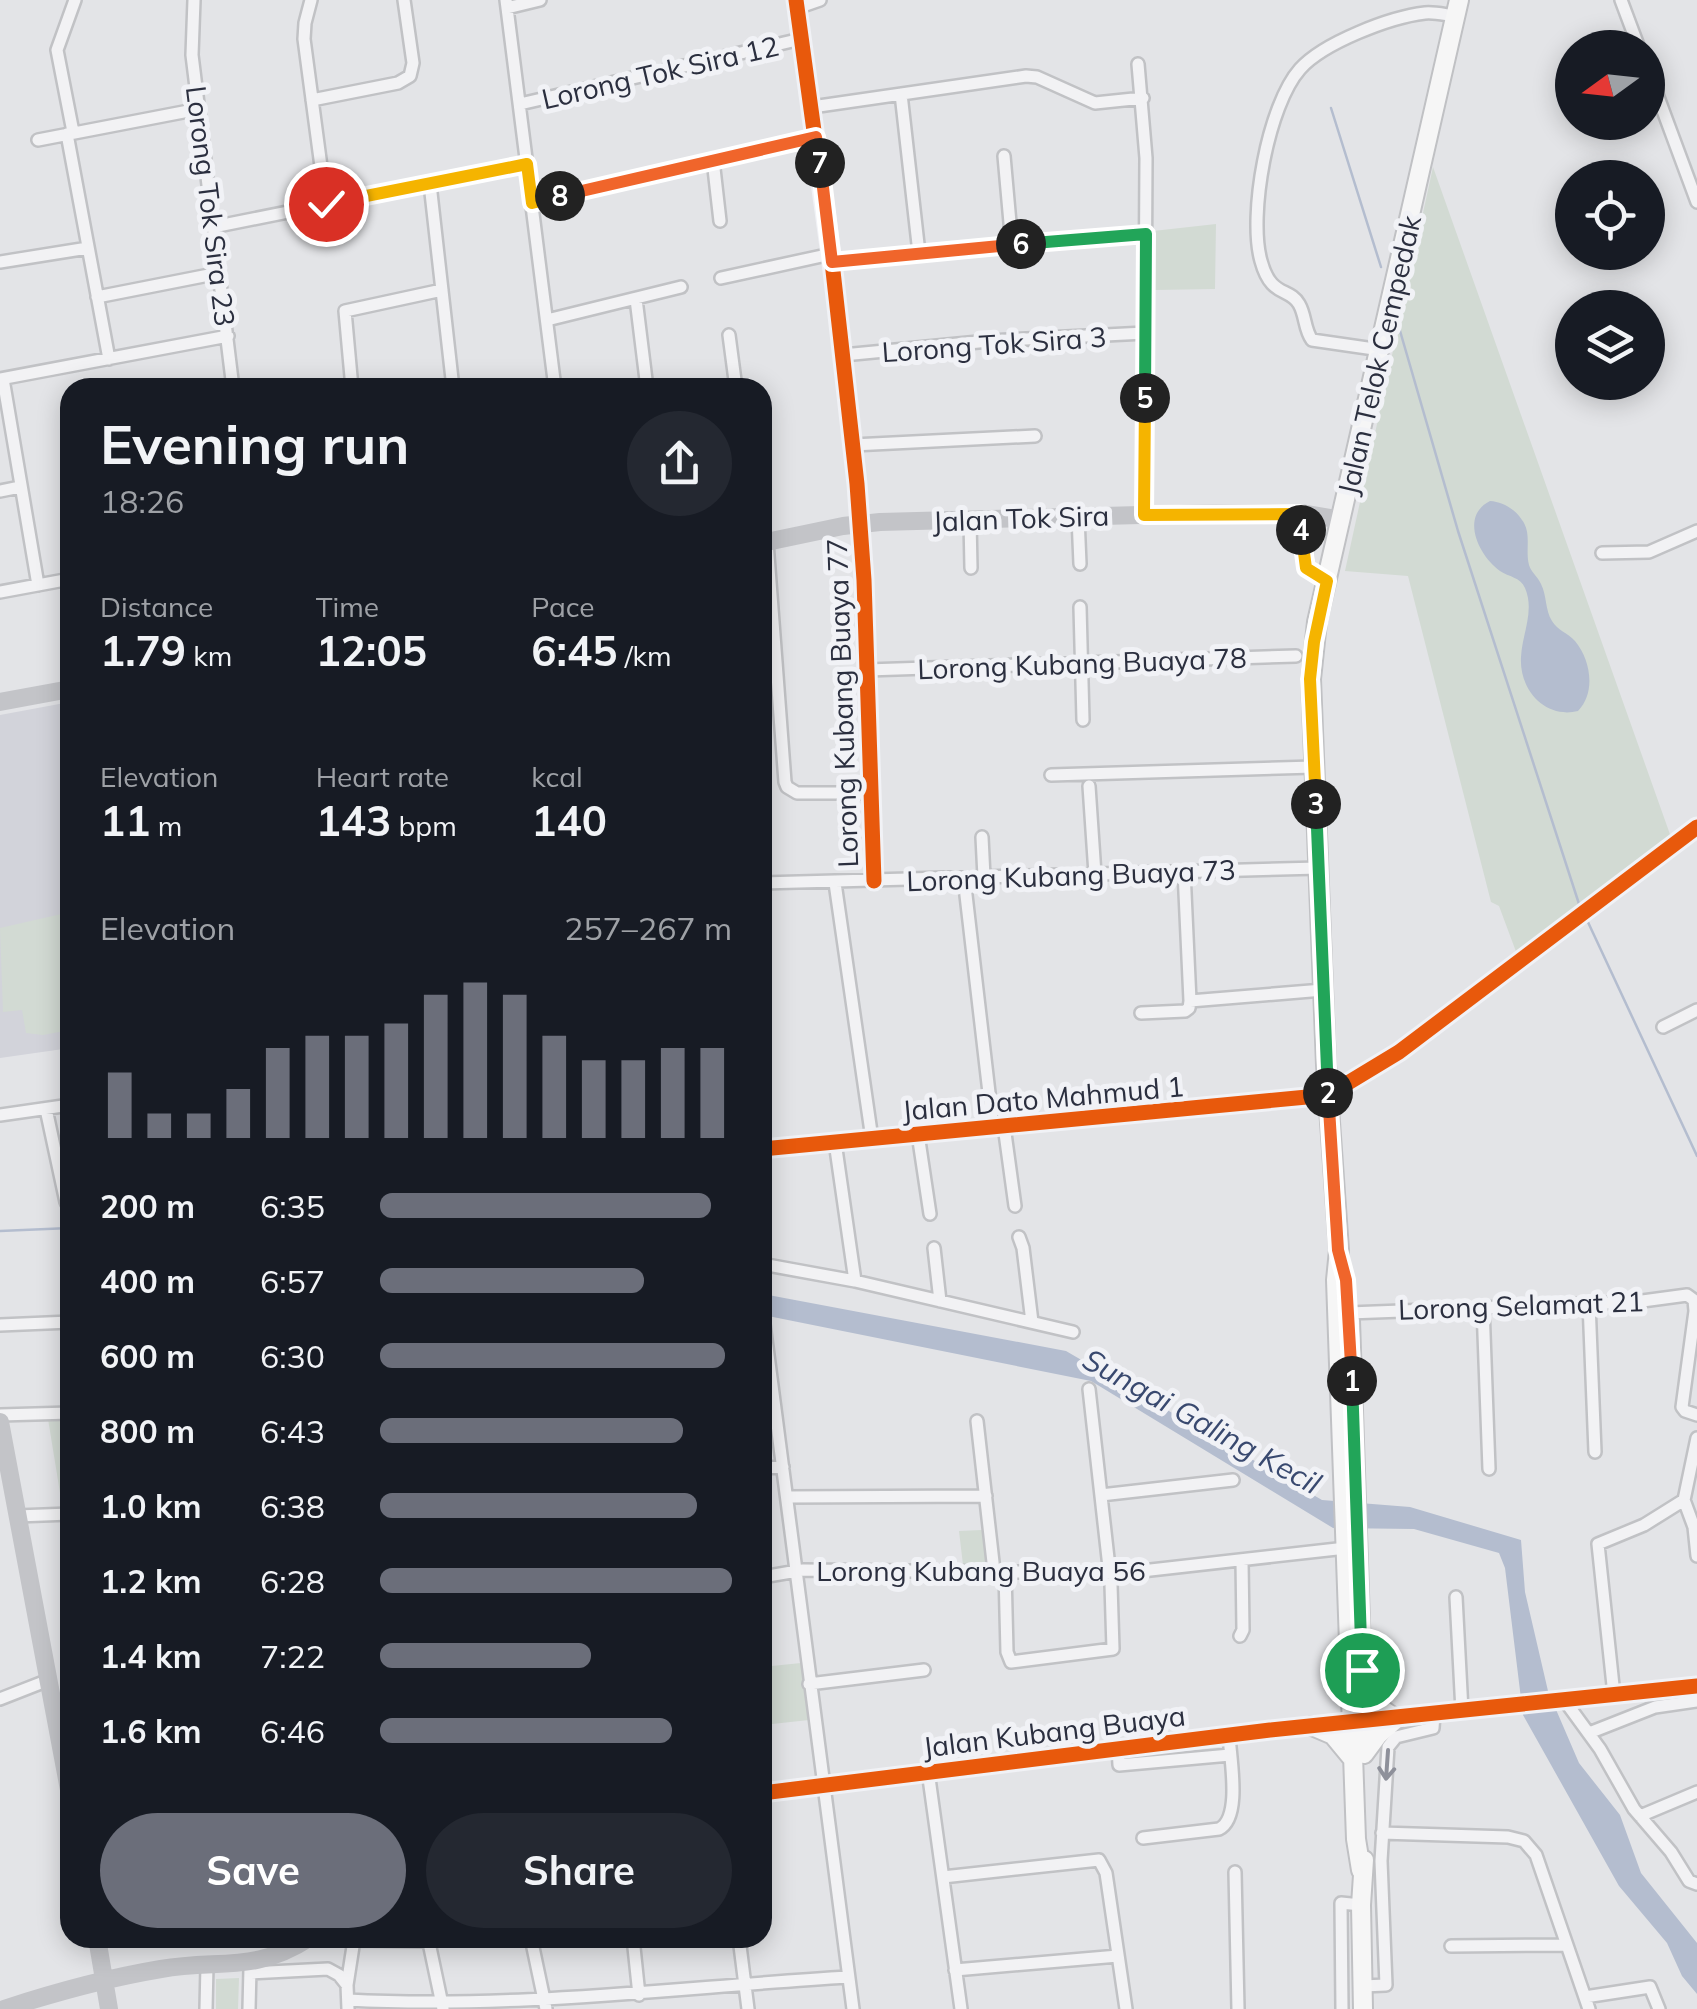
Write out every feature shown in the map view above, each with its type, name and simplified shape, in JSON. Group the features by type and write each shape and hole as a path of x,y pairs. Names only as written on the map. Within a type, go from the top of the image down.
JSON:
{"main road":[{"name":"Jalan Telok Cempedak","path":"1357,1722 1350,1537 1349,1312 1338,1250 1328,1095 1312,660 1458,8"},
{"name":"Jalan Telok Cempedak","path":"1338,1250 1336,1280 1351,1496"},
{"name":"Jalan Telok Cempedak","path":"1350,1537 1362,1670 1357,1722"},
{"path":"1358,1756 1396,1719 1376,1703 1362,1670"},
{"path":"1357,1722 1356,1854 1361,1870 1364,2009"},
{"path":"1312,1726 1332,1735 1358,1756"}],"street":[{"path":"75,0 57,50 109,359"},
{"name":"Lorong Tok Sira 23","path":"194,0 191,24 198,109 232,378"},
{"path":"312,0 304,30 326,204"},
{"path":"312,100 391,85 410,76 412,63 404,0"},
{"path":"540,0 506,4 554,378"},
{"path":"797,4 820,0"},
{"path":"1621,0 1632,30"},
{"name":"Lorong Kubang Buaya 77","path":"797,4 832,258 860,523 874,882"},
{"path":"1380,350 1312,340 1299,304 1273,288 1259,256 1259,184 1278,114 1294,76 1303,66 1330,46 1389,23 1458,8"},
{"name":"Lorong Tok Sira 12","path":"520,104 801,39"},
{"path":"1138,64 1143,98 1146,234 1144,515"},
{"path":"812,107 1026,76 1037,77 1095,103 1143,98"},
{"path":"900,94 919,254"},
{"path":"38,140 198,109"},
{"path":"1665,116 1697,202"},
{"path":"532,203 816,137"},
{"path":"1004,156 1012,245"},
{"path":"713,160 720,221"},
{"path":"213,227 527,164"},
{"path":"430,184 451,378"},
{"path":"721,278 832,258 1146,234"},
{"path":"0,262 88,248"},
{"path":"97,297 219,274"},
{"path":"547,320 681,287"},
{"path":"351,378 345,311 442,290"},
{"path":"636,299 646,378"},
{"name":"Lorong Tok Sira 3","path":"843,355 989,341 1145,333"},
{"path":"729,335 735,378"},
{"path":"38,585 1,379 228,336"},
{"path":"853,444 1035,436"},
{"path":"0,491 20,487"},
{"path":"1300,514 1306,568 1327,581"},
{"name":"Jalan Tok Sira","path":"772,542 860,523 1300,514 1342,520"},
{"path":"1078,517 1080,564"},
{"path":"970,520 971,568"},
{"path":"1602,553 1649,552 1697,531"},
{"path":"0,592 60,581"},
{"path":"1080,606 1083,720"},
{"path":"772,631 787,788 797,793 869,793"},
{"name":"Lorong Kubang Buaya 78","path":"868,670 1296,656"},
{"path":"0,702 60,691"},
{"path":"1051,775 1314,767"},
{"path":"1089,786 1095,874"},
{"path":"1328,1095 1399,1052 1697,828"},
{"path":"982,837 984,877"},
{"name":"Lorong Kubang Buaya 73","path":"772,883 1319,868"},
{"path":"1141,1013 1189,1008 1184,871"},
{"path":"964,878 998,1126 1014,1206"},
{"path":"834,884 872,1139"},
{"path":"1190,1001 1323,990"},
{"path":"1663,1028 1697,1010"},
{"name":"Jalan Dato Mahmud 1","path":"772,1148 1328,1095"},
{"path":"0,1115 60,1106"},
{"path":"46,1108 60,1174"},
{"path":"918,1134 930,1214"},
{"path":"835,1142 855,1281"},
{"path":"1019,1237 1032,1322"},
{"path":"934,1248 940,1301"},
{"path":"772,1266 855,1281 1073,1332"},
{"name":"Lorong Selamat 21","path":"1349,1312 1650,1301 1683,1294 1691,1297 1696,1310 1682,1407 1697,1415"},
{"path":"1589,1303 1596,1452"},
{"path":"1483,1307 1490,1469"},
{"path":"0,1326 60,1323"},
{"path":"772,1384 854,2009"},
{"path":"977,1421 1000,1572 1008,1658 1016,1663 1113,1650 1110,1574 1089,1389"},
{"path":"60,1414 0,1419 46,1681 60,1720"},
{"path":"1697,1438 1684,1500 1694,1527 1697,1556"},
{"path":"772,1468 783,1467"},
{"path":"1100,1495 1233,1480"},
{"path":"787,1496 986,1496"},
{"path":"1614,1695 1598,1544 1644,1525 1684,1500"},
{"path":"17,1516 60,1514"},
{"name":"Lorong Kubang Buaya 56","path":"772,1575 795,1572 1110,1574 1242,1560 1350,1537"},
{"path":"1240,1636 1242,1560"},
{"path":"1456,1598 1462,1711"},
{"path":"810,1684 924,1670"},
{"path":"0,1698 46,1681"},
{"name":"Jalan Kubang Buaya","path":"772,1792 1312,1726 1396,1719 1434,1721 1462,1711 1697,1686"},
{"path":"1589,1732 1655,1707 1697,1701"},
{"path":"1560,1702 1589,1732 1640,1816 1671,1852 1689,1881 1697,1884"},
{"path":"1363,1986 1386,1985 1382,1834 1388,1747 1396,1737 1434,1721"},
{"path":"1143,1838 1228,1825 1232,1792 1229,1735"},
{"path":"1118,1748 1119,1765 1230,1755"},
{"path":"928,1770 961,2009"},
{"path":"1640,1816 1697,1792"},
{"path":"1382,1834 1508,1837 1524,1841 1536,1855 1587,2003 1650,1987 1659,2009"},
{"path":"943,1877 1099,1860 1106,1874 1126,2009"},
{"path":"1235,1872 1238,2009"},
{"path":"1342,2009 1341,1902 1361,1905"},
{"path":"1451,1946 1566,1945"},
{"path":"98,1948 108,2009"},
{"path":"250,1968 294,1948"},
{"path":"353,1948 346,1985 348,2005 540,2007 848,1977"},
{"path":"430,1948 443,2008"},
{"path":"531,1948 540,2007"},
{"path":"634,1948 639,1996"},
{"path":"740,1948 748,2009"},
{"path":"956,1970 1118,1956"},
{"path":"206,2009 207,1965"},
{"path":"4,2009 105,1980 207,1965 328,1969 346,1985"},
{"path":"249,2009 250,1968"}],"shaded area":[{"path":"1433,167 1672,840 1518,957 1499,906 1491,902 1408,576 1345,571"},
{"path":"1216,224 1215,289 1155,290 1153,231"},
{"path":"60,704 60,1049 0,1058 0,715"},
{"path":"60,914 60,1032 26,1033 22,1010 3,1012 0,928"},
{"path":"48,1419 60,1419 60,1493"},
{"path":"982,1530 987,1564 963,1565 959,1531"},
{"path":"801,1663 809,1720 772,1724 772,1666"},
{"path":"239,1978 238,2009 216,2009 216,1979"}],"water":[{"path":"1490,501 1508,507 1522,520 1527,530 1529,565 1540,581 1550,617 1575,641 1585,657 1589,686 1578,711 1555,711 1545,706 1525,681 1521,657 1528,597 1523,584 1500,571 1485,555 1474,526 1481,508"},
{"path":"772,1296 1066,1351 1322,1500 1410,1507 1521,1540 1525,1592 1548,1691 1579,1763 1620,1815 1641,1873 1697,1943 1697,1994 1682,1976 1667,1943 1619,1886 1523,1715 1505,1568 1499,1553 1414,1529 1333,1528 1091,1381 772,1317"}],"waterway":[{"path":"1331,108 1381,267"},
{"path":"1396,317 1458,531 1580,907"},
{"path":"1587,920 1697,1156"},
{"name":"Sungai Galing Kecil","path":"0,1231 60,1228"}],"cycle path":[{"path":"796,0 857,484 874,881"},
{"path":"772,1148 1328,1095 1399,1052 1697,827"},
{"path":"772,1792 1270,1730 1697,1686"}],"route":[{"path":"326,204 527,164 532,203 816,137 832,262 1146,234 1144,515 1300,514 1306,568 1327,581 1310,679 1328,1095 1338,1250 1349,1312 1362,1670"}]}
